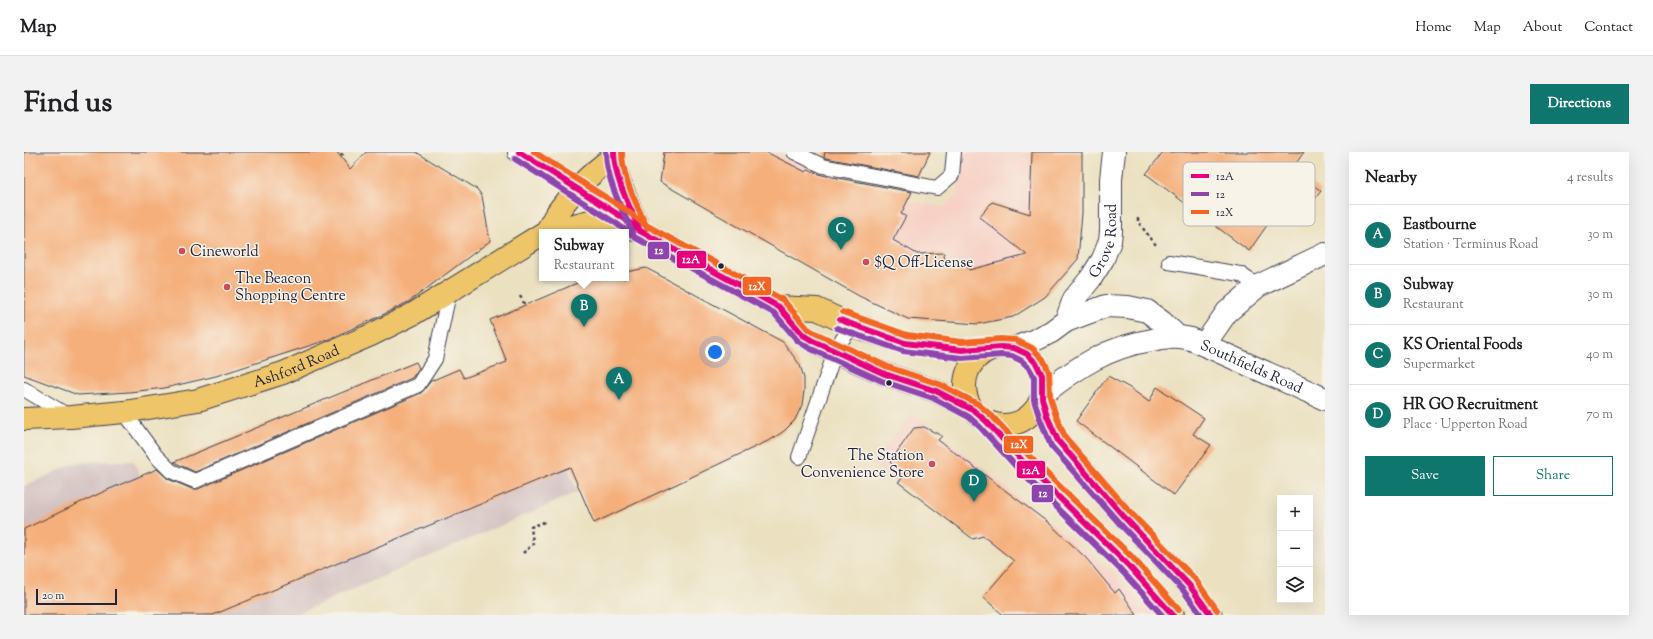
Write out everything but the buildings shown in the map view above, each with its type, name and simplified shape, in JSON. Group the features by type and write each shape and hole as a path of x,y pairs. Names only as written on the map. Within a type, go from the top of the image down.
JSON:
{"main road":[{"path":"548,229 575,188 593,171 614,155 618,176 640,231"},
{"path":"558,229 590,221 640,231 779,307 804,335 835,352 885,374 936,391 979,416 998,425 1011,425 1023,421 1033,413 1043,396"},
{"name":"Ashford Road","path":"24,419 71,417 124,412 198,400 283,373 371,335 413,314 449,294 539,236"},
{"path":"779,307 817,310 853,326 905,343 962,350 1001,347 1014,348 1027,354 1036,363 1042,375 1043,396 1047,416 1058,440 1126,519 1189,585 1211,615"},
{"path":"989,349 978,356 970,365 965,376 964,388 966,400 979,416 1027,466 1127,564 1173,615"}],"street":[{"path":"519,152 622,217 640,231"},
{"name":"Grove Road","path":"1066,321 1074,299 1091,278 1110,241 1114,152"},
{"path":"1204,345 1227,312 1258,286 1325,254"},
{"name":"Southfields Road","path":"1014,348 1051,332 1066,321 1106,306 1128,307 1147,311 1177,336 1204,345 1325,399"},
{"name":"Southfields Road","path":"1043,396 1071,373 1105,353 1143,342 1177,336"}],"lane":[{"path":"794,152 823,166 937,188 952,174 954,152"},
{"path":"1169,262 1240,274 1258,286"},
{"path":"124,412 156,456 171,470 195,481 418,385 435,359 449,294"},
{"path":"799,456 835,352 841,341 853,326"},
{"path":"24,389 71,417"}],"path":[{"path":"341,156 345,152"},
{"path":"1137,214 1138,222 1169,262"},
{"path":"520,296 525,305"},
{"path":"523,553 533,544 531,527 547,521"}],"shaded area":[{"path":"664,152 775,152 884,197 943,207 957,195 963,152 1073,152 1070,249 897,313 862,297 660,182"},
{"path":"530,373 578,492 294,615 24,615 24,486 78,462 134,461 162,528"},
{"path":"913,413 1110,569 1151,615 1088,615 1086,611 872,464"}],"transit line":[{"name":"12A","path":"519,152 622,217 640,231 779,307 803,335 813,341 885,374 936,391 973,410 986,421 1027,466 1127,564 1173,615"},
{"name":"12X","path":"534,152 626,210 644,224 783,300 808,329 888,367 939,384 978,404 992,416 1033,460 1133,558 1179,610"},
{"name":"12","path":"606,152 612,184 633,234"},
{"name":"12A","path":"614,152 620,182 640,231"},
{"name":"12X","path":"622,152 624,171 627,181 647,228"},
{"name":"12","path":"515,159 624,229"},
{"name":"12","path":"629,233 774,313 798,341 809,348 882,381 933,398 969,417 1021,472 1121,570 1162,615"},
{"name":"12X","path":"843,312 907,335 962,342 1001,339 1015,340 1032,348 1043,359 1049,372 1050,397 1065,437 1132,514 1195,579 1217,610"},
{"name":"12A","path":"840,320 905,343 962,350 1001,347 1014,348 1027,354 1036,363 1042,375 1042,398 1047,416 1058,441 1126,519 1189,585 1211,615"},
{"name":"12","path":"837,328 903,351 962,358 1001,355 1012,356 1022,361 1029,368 1034,377 1034,400 1051,446 1120,524 1183,590 1201,615"}],"place":[{"name":"KS Oriental Foods","path":"841,250"},
{"name":"Cineworld","path":"182,251"},
{"name":"$Q Off-License","path":"866,262"},
{"name":"The Beacon Shopping Centre","path":"227,287"},
{"name":"Subway","path":"584,327"},
{"name":"Eastbourne","path":"619,400"},
{"name":"The Station Convenience Store","path":"932,464"},
{"name":"HR GO Recruitment","path":"974,502"}]}
